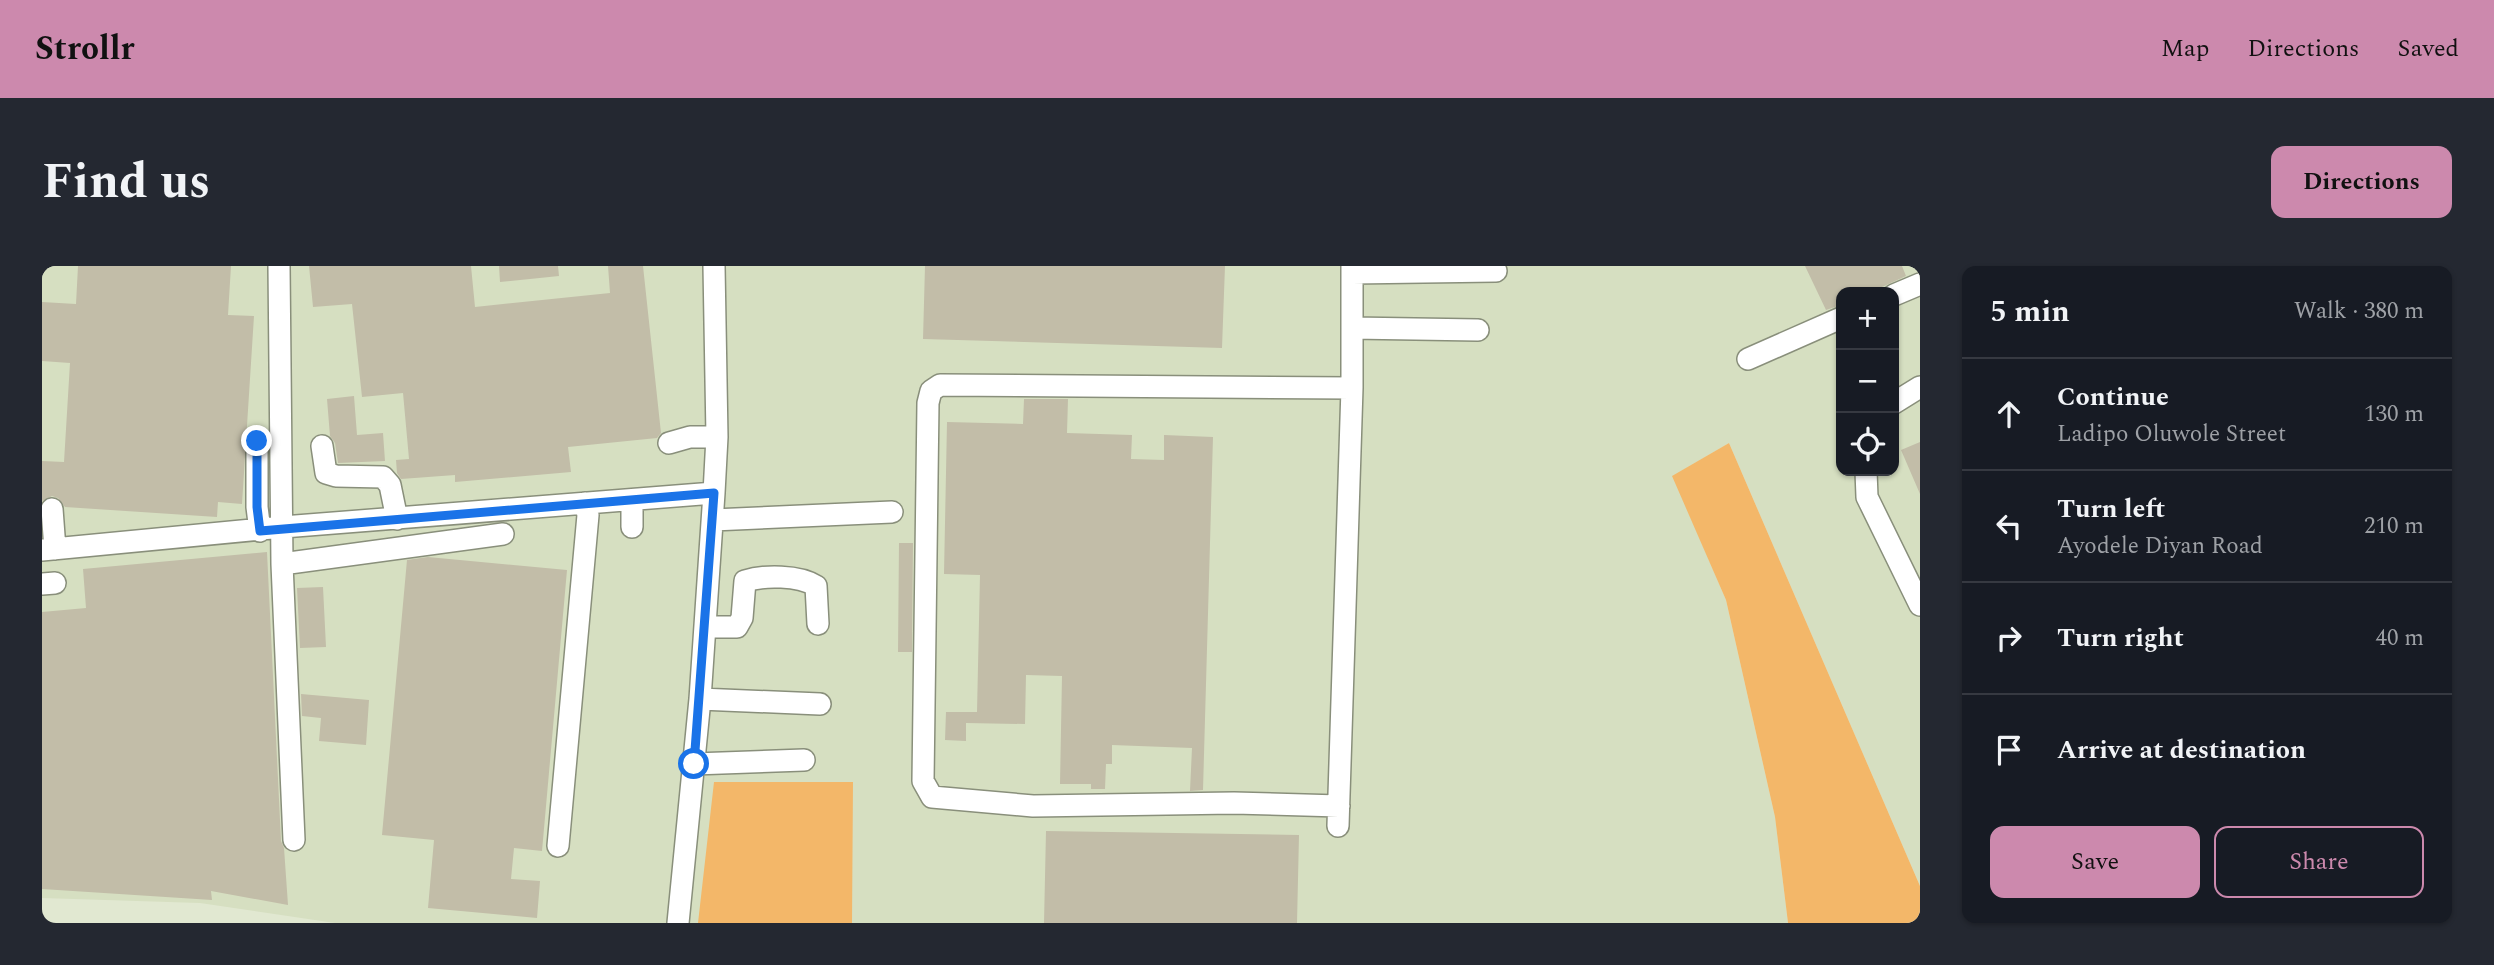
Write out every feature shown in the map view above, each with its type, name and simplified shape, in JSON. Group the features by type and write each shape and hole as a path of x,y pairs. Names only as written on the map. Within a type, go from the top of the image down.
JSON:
{"street":[{"path":"279,266 282,564 294,840"},
{"path":"678,923 701,699 713,520 717,437 715,266"},
{"path":"1352,388 940,385 932,391 928,403 923,781 932,797 1033,806 1234,803 1339,816 1352,388 1352,269 1496,271"},
{"path":"1899,293 1920,284"},
{"path":"1748,359 1836,320"},
{"path":"1352,328 1478,330"},
{"path":"1899,400 1920,387"},
{"path":"669,443 690,437 717,437"},
{"path":"257,441 257,507 260,531"},
{"path":"322,446 326,473 336,477 383,477 390,485 392,519 387,549"},
{"path":"1866,476 1867,497 1920,605"},
{"path":"52,509 48,550 283,527 714,493"},
{"path":"632,500 632,527"},
{"path":"558,846 588,515 586,503"},
{"path":"713,520 892,512"},
{"path":"282,564 503,534"},
{"path":"705,627 737,627 742,618 745,581 757,577 808,581 816,586 818,624"},
{"path":"701,699 820,704"},
{"path":"694,764 804,760"}],"shaded area":[{"path":"42,266 1920,266 1920,886 1729,443 1673,476 1726,600 1775,817 1788,923 335,923 200,903 42,898"},
{"path":"1729,443 1920,886 1920,923 1788,923 1775,817 1726,600 1672,476"},
{"path":"714,782 853,782 852,923 698,923"}],"building":[{"path":"78,266 231,266 228,315 254,316 242,504 218,502 217,517 65,507 58,498 52,496 42,501 42,461 64,462 70,363 42,361 42,302 76,304"},
{"path":"309,266 471,266 475,307 610,293 608,266 643,266 661,433 657,438 568,447 571,472 455,482 455,475 401,479 397,473 396,460 409,459 403,393 362,397 352,304 313,307"},
{"path":"499,266 558,266 559,276 500,282"},
{"path":"925,266 1225,266 1222,348 923,339"},
{"path":"1805,266 1902,266 1906,276 1882,287 1836,287 1836,307 1826,310"},
{"path":"354,396 357,435 383,433 385,461 338,463 335,443 330,436 327,399"},
{"path":"1024,399 1068,399 1067,433 1132,435 1131,459 1164,460 1164,435 1213,437 1203,790 1190,791 1192,748 1112,745 1112,764 1106,764 1105,789 1091,789 1091,784 1060,784 1062,676 1026,675 1025,724 966,723 966,741 945,740 946,712 977,712 980,575 944,574 947,422 1023,424"},
{"path":"1920,442 1920,494 1901,450"},
{"path":"899,543 913,543 912,652 898,652"},
{"path":"267,552 281,841 284,848 288,905 211,891 212,900 42,889 42,612 86,608 83,569"},
{"path":"428,557 567,570 542,851 514,848 511,879 540,881 537,918 428,908 434,840 382,835 407,560"},
{"path":"323,587 326,647 300,648 297,588"},
{"path":"301,694 369,700 366,745 319,741 321,718 302,716"},
{"path":"1046,831 1299,835 1297,923 1044,923"}],"route":[{"path":"257,441 257,507 260,531 714,493 701,699 694,764"}]}
